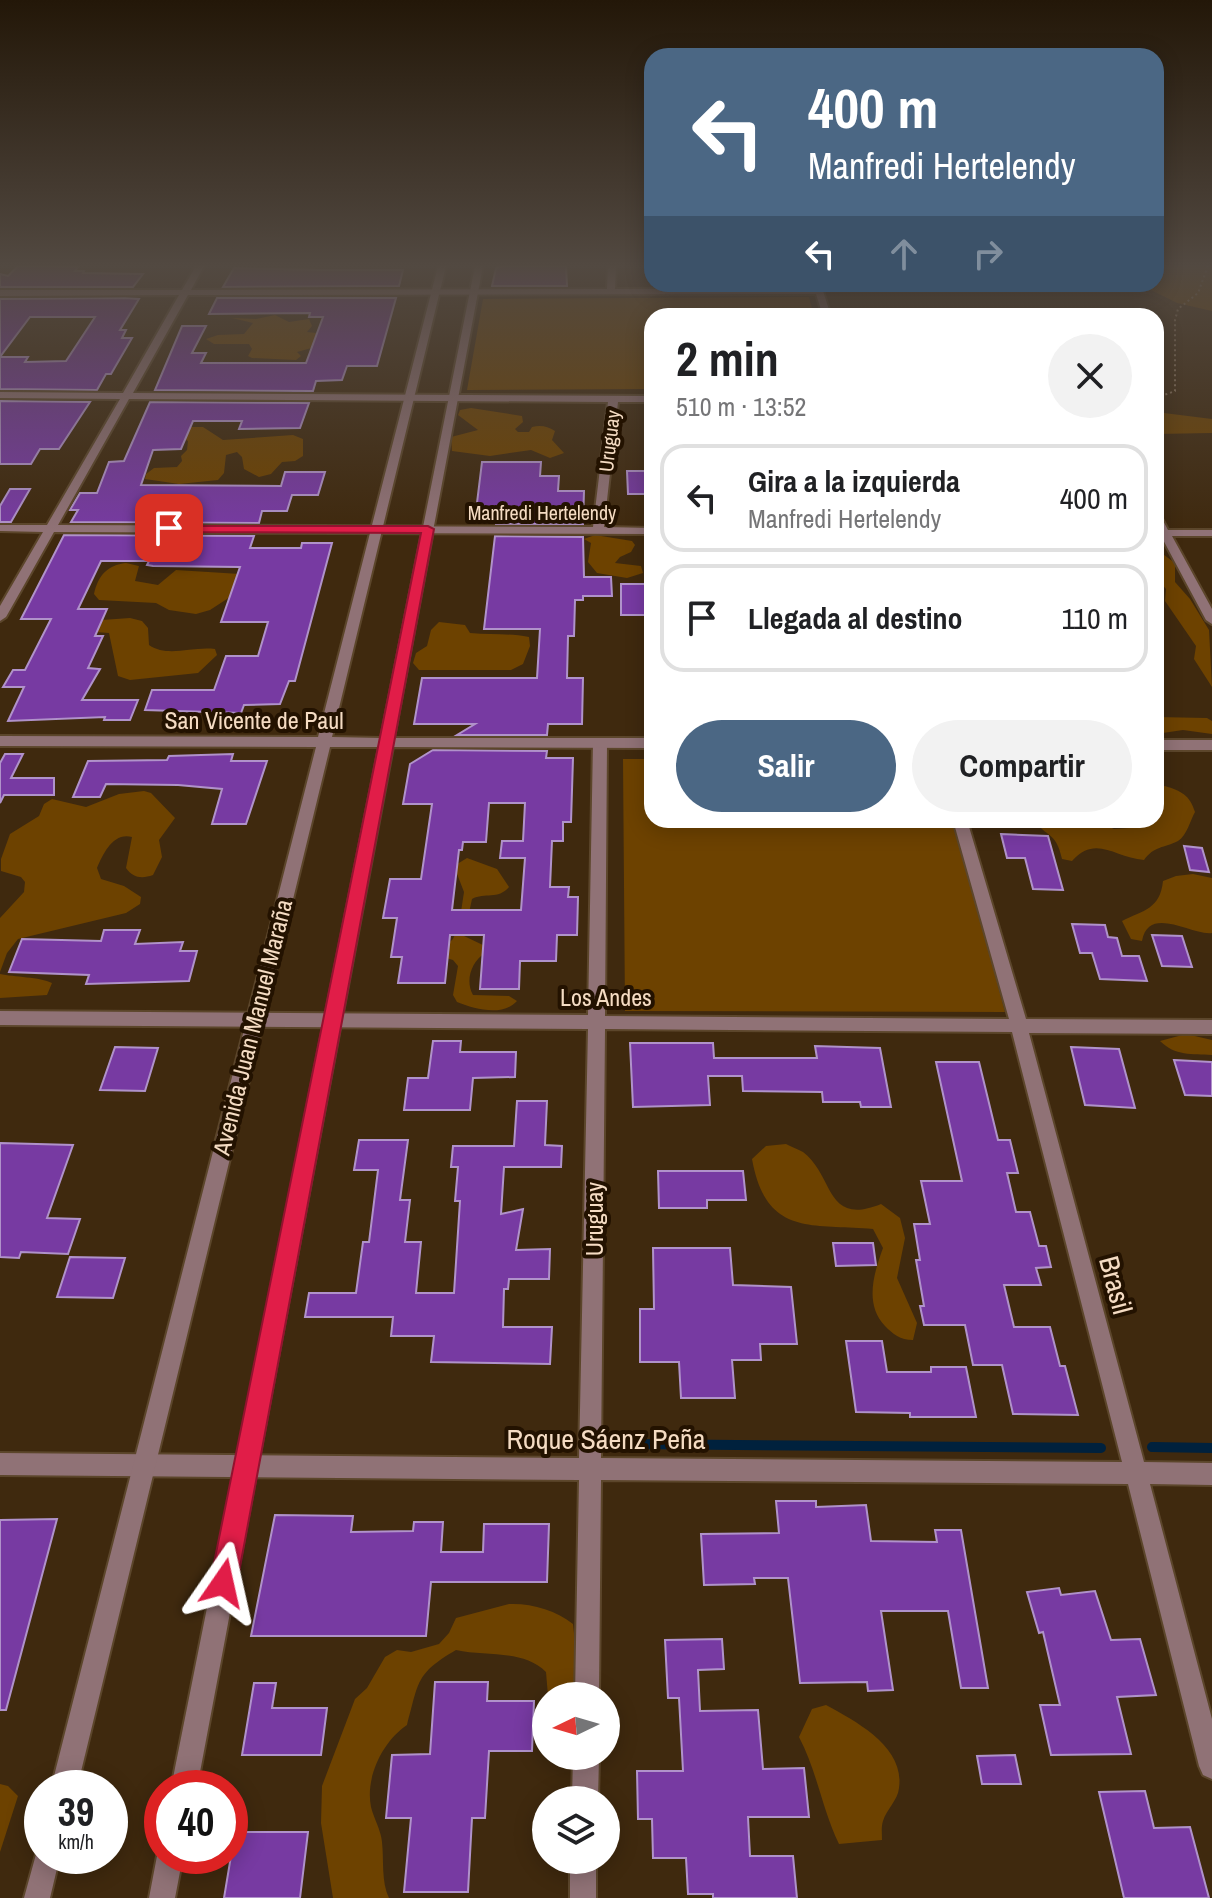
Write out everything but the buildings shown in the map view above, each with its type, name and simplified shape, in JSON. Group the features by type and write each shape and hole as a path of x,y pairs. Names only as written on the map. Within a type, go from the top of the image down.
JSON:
{"street":[{"path":"0,617 151,355"},
{"name":"Avenida Juan Manuel Maraña","path":"68,1770 419,355"},
{"path":"187,1770 461,355"},
{"path":"0,395 453,395 644,399"},
{"name":"Uruguay","path":"598,530 613,399"},
{"name":"Manfredi Hertelendy","path":"0,528 644,531"},
{"path":"1164,533 1212,533"},
{"path":"1164,540 1212,620"},
{"name":"San Vicente de Paul","path":"0,741 644,743"},
{"name":"Uruguay","path":"587,1682 593,1469 600,743"},
{"path":"1164,745 1212,745"},
{"name":"Brasil","path":"962,828 1019,1025 1212,1766"},
{"name":"Los Andes","path":"0,1018 1212,1027"},
{"name":"Roque Sáenz Peña","path":"0,1464 1212,1474"},
{"path":"37,1898 43,1874"},
{"path":"162,1898 167,1874"},
{"path":"583,1874 583,1898"}],"path":[{"path":"1164,395 1175,391 1175,355"}],"shaded area":[{"path":"300,355 301,356 296,360 248,356"},
{"path":"473,355 644,355 644,389 467,390"},
{"path":"471,408 522,416 523,422 515,429 518,432 529,432 532,427 538,426 552,429 555,431 552,440 564,453 550,458 531,450 490,456 452,451 451,437 478,430 458,415 460,410"},
{"path":"1164,413 1212,419 1212,433 1164,434"},
{"path":"180,427 203,427 223,440 293,435 303,439 303,456 295,461 282,462 271,474 259,477 244,469 242,457 237,452 226,455 224,473 218,480 179,484 145,479 154,468 177,467 182,461 188,441 182,438"},
{"path":"595,535 632,541 635,545 631,552 615,563 641,566 643,573 627,578 597,573 588,562 591,543 584,539"},
{"path":"1164,555 1175,563 1175,582 1190,599 1209,630 1212,687 1194,659 1196,646 1165,601"},
{"path":"126,563 139,566 135,581 158,585 176,570 240,574 230,597 210,610 196,614 169,610 156,603 99,600 94,594 101,577 114,566"},
{"path":"130,618 142,621 148,628 149,645 156,649 215,649 217,655 198,673 130,680 118,676 109,633 95,632 96,624 102,620"},
{"path":"439,622 465,625 470,633 529,637 530,646 523,664 511,670 419,670 413,663 416,653 427,646 431,630"},
{"path":"1164,717 1207,718 1212,721 1212,734 1183,730 1164,733"},
{"path":"623,759 644,759 644,828 956,828 1005,1012 625,1011"},
{"path":"1164,786 1184,794 1195,812 1178,841 1155,850 1144,860 1098,848 1081,853 1072,861 1062,859 1057,843 1041,828 1164,828"},
{"path":"151,793 175,818 159,840 162,857 153,875 138,877 126,868 132,837 125,836 114,841 97,868 101,879 124,886 141,897 140,904 126,913 18,939 7,953 0,972 0,918 24,892 25,882 21,877 1,871 1,859 10,834 39,816 44,804 52,799 86,807 119,794"},
{"path":"467,858 497,869 509,887 496,895 472,899 464,936 485,946 485,953 476,961 471,972 473,995 509,996 517,1001 504,1009 480,1009 457,1002 453,995 458,966 453,960 436,955 453,939 459,925 464,892 454,866"},
{"path":"1193,874 1212,878 1212,933 1162,923 1146,930 1142,941 1131,939 1122,921 1155,903 1163,881"},
{"path":"0,974 52,983 47,995 0,998"},
{"path":"1186,1034 1212,1040 1212,1055 1178,1052 1160,1041"},
{"path":"786,1144 803,1152 813,1162 840,1204 850,1209 863,1209 881,1204 900,1218 905,1238 897,1278 917,1323 913,1340 891,1332 875,1308 874,1278 883,1248 873,1229 829,1227 794,1221 780,1214 768,1202 752,1159 766,1146"},
{"path":"509,1604 543,1608 559,1615 573,1624 578,1682 547,1682 546,1672 537,1665 504,1655 456,1650 433,1666 417,1689 407,1725 390,1740 373,1772 371,1807 381,1838 389,1898 333,1898 321,1823 322,1786 355,1699 367,1688 385,1657 397,1650 411,1652 439,1644 456,1618"},
{"path":"826,1705 864,1728 887,1748 894,1760 899,1773 899,1788 883,1821 882,1840 839,1844 833,1831 799,1737 812,1709"},
{"path":"0,1784 8,1786 18,1796 0,1852"}],"waterway":[{"path":"628,1444 1101,1448"},
{"path":"1152,1447 1212,1448"}],"route":[{"path":"169,528 428,529 223,1583"}]}
